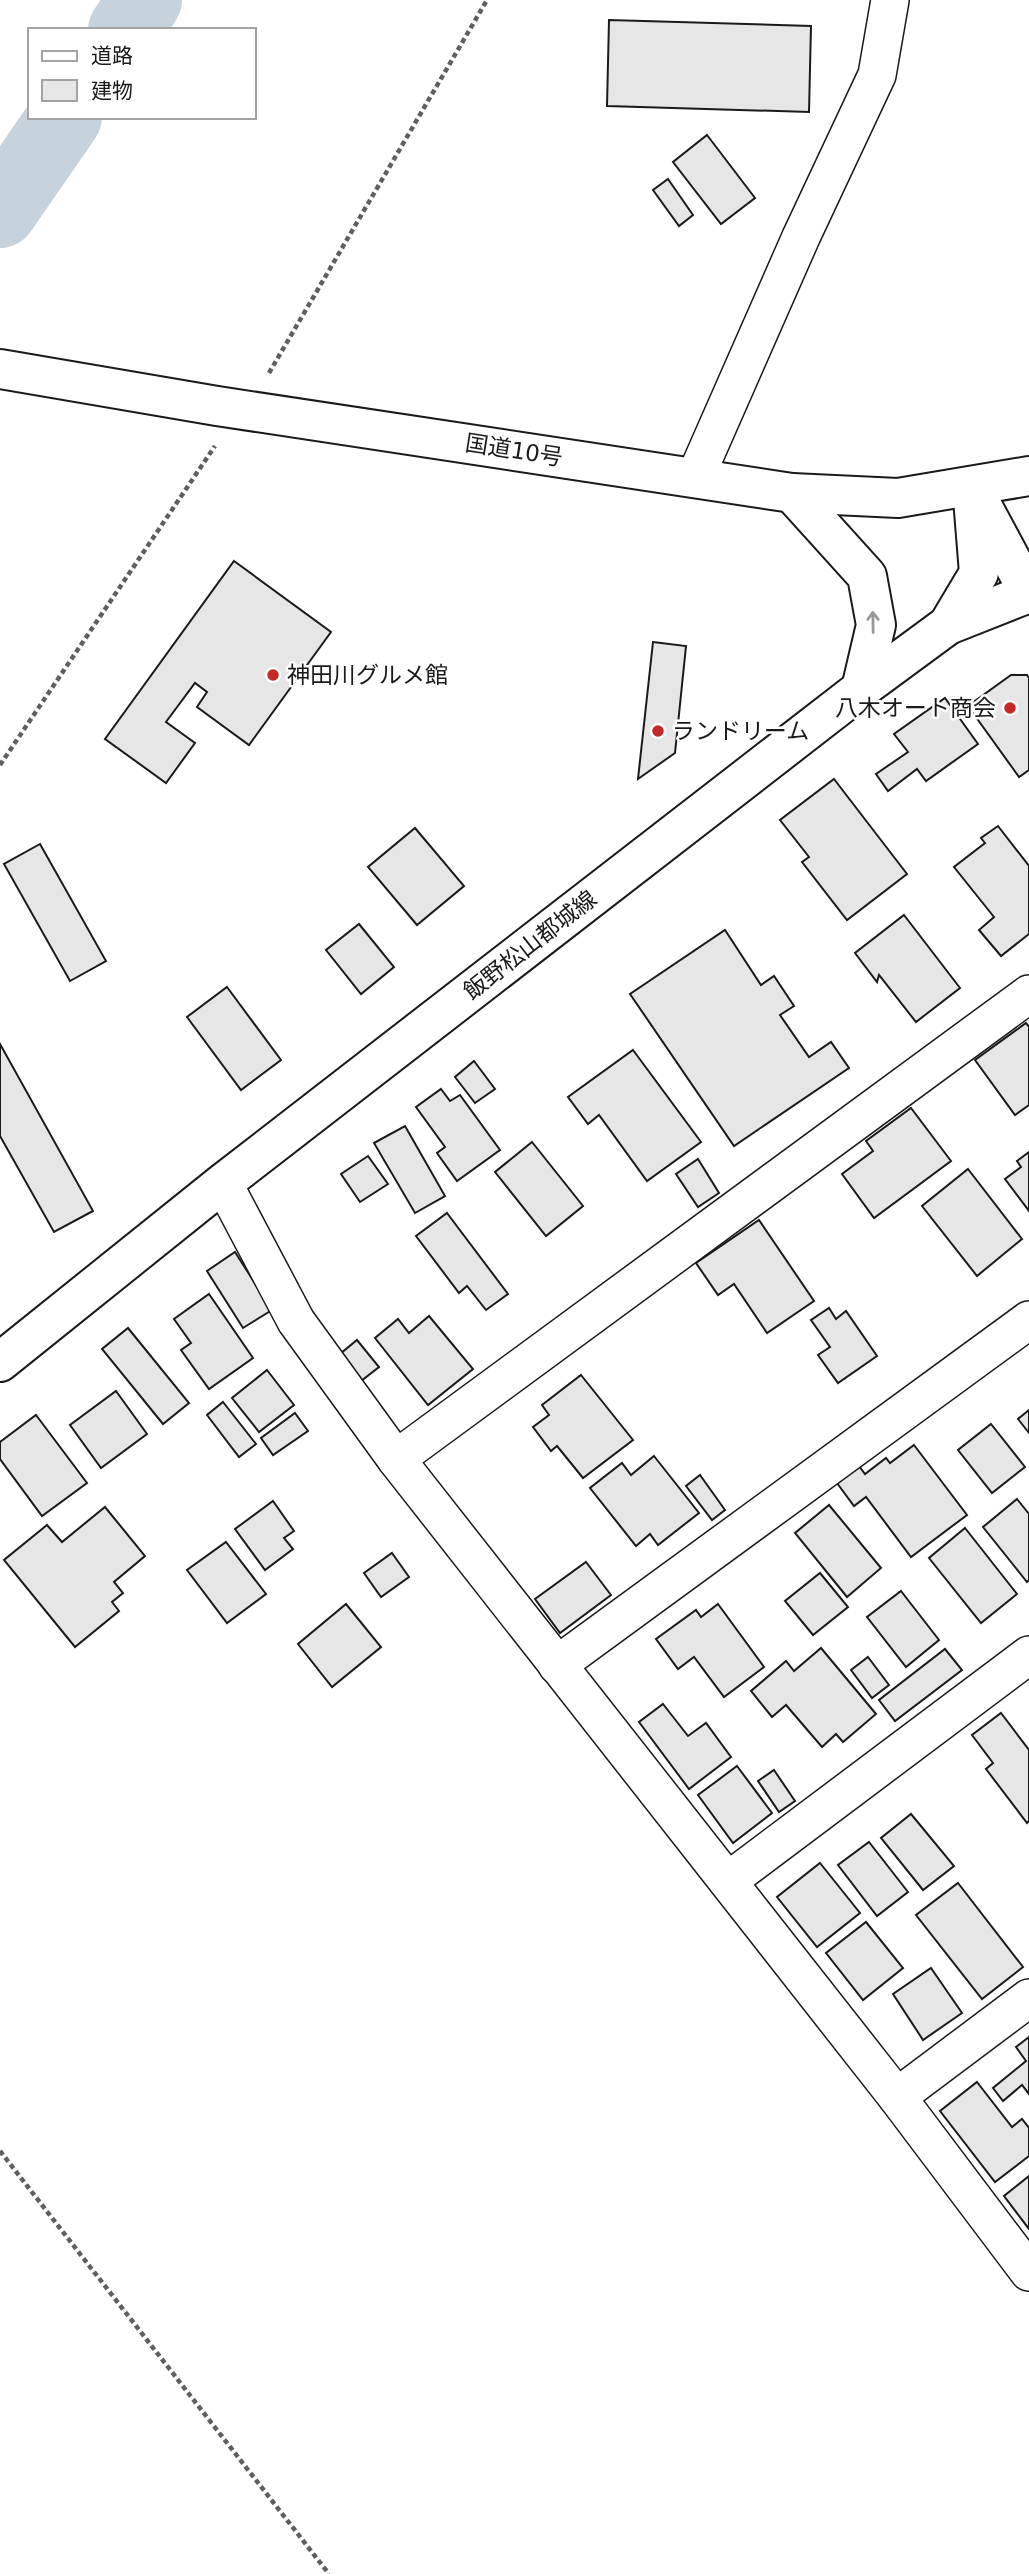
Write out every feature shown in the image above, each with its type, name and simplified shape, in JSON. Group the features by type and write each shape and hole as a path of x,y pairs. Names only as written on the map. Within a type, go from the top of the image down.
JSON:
{"main road":[{"name":"国道10号","path":"0,369 218,423 695,478 792,493 898,498 1029,475"},
{"path":"948,625 1029,593 972,485"},
{"name":"飯野松山都城線","path":"0,1362 223,1183 861,689 948,625 979,573 972,485"},
{"path":"792,493 867,576 876,625 861,689"}],"street":[{"path":"695,478 801,237 877,75 890,0"},
{"path":"396,1459 1029,994"},
{"path":"223,1183 296,1321 396,1459 897,2097 1029,2272"},
{"path":"557,1665 1029,1320"},
{"path":"728,1881 1029,1655"},
{"path":"897,2097 1029,1998"}],"path":[{"path":"266,378 487,0"},
{"path":"0,765 218,423"},
{"path":"0,2151 329,2574"}],"building":[{"path":"609,20 811,26 809,112 607,106"},
{"path":"707,135 755,198 721,224 673,162"},
{"path":"668,179 693,215 679,226 653,190"},
{"path":"234,561 331,632 249,745 197,707 207,692 195,683 166,722 195,743 166,783 105,739"},
{"path":"653,642 686,646 675,753 638,779"},
{"path":"1011,675 1027,675 1029,678 1029,770 1019,777 968,706"},
{"path":"945,698 978,744 926,781 917,769 888,791 876,774 908,752 894,734"},
{"path":"834,779 907,874 847,920 802,862 809,857 780,820"},
{"path":"998,826 1029,866 1029,934 1001,956 979,930 994,917 954,867 985,843 981,838"},
{"path":"415,828 464,886 417,925 368,867"},
{"path":"40,844 106,961 70,981 4,864"},
{"path":"904,915 960,988 916,1022 879,975 877,982 855,953"},
{"path":"359,924 394,967 361,994 326,950"},
{"path":"725,930 761,985 774,976 794,1006 780,1015 809,1057 831,1042 849,1068 734,1146 630,994"},
{"path":"227,987 281,1060 241,1090 187,1017"},
{"path":"1026,1023 1029,1027 1029,1105 1015,1115 975,1060"},
{"path":"0,1044 93,1211 54,1232 0,1136"},
{"path":"633,1050 701,1142 647,1181 599,1115 588,1124 568,1097"},
{"path":"474,1061 495,1089 475,1103 455,1077"},
{"path":"441,1089 450,1101 460,1095 500,1150 457,1181 437,1153 445,1147 416,1107"},
{"path":"911,1108 951,1161 874,1218 842,1174 873,1151 866,1141"},
{"path":"405,1126 445,1196 415,1213 374,1143"},
{"path":"532,1142 583,1206 546,1236 495,1172"},
{"path":"1029,1152 1029,1211 1005,1179 1021,1167 1017,1161"},
{"path":"368,1156 388,1184 360,1202 341,1174"},
{"path":"698,1159 719,1193 698,1207 676,1174"},
{"path":"968,1169 1022,1239 977,1276 922,1206"},
{"path":"447,1213 508,1294 486,1310 467,1286 459,1293 416,1236"},
{"path":"759,1220 814,1301 767,1333 734,1284 718,1295 696,1263"},
{"path":"235,1252 272,1310 243,1328 207,1271"},
{"path":"209,1294 253,1358 209,1389 181,1350 191,1343 174,1319"},
{"path":"829,1308 836,1319 846,1311 877,1356 838,1383 818,1355 830,1347 811,1320"},
{"path":"429,1316 473,1369 428,1405 375,1338 398,1319 409,1333"},
{"path":"128,1328 189,1403 163,1424 102,1349"},
{"path":"357,1340 379,1367 361,1381 340,1354"},
{"path":"267,1370 294,1405 259,1432 232,1398"},
{"path":"581,1375 633,1440 583,1478 557,1446 551,1451 533,1427 549,1415 542,1405"},
{"path":"116,1391 147,1434 101,1468 70,1425"},
{"path":"223,1402 256,1444 239,1457 207,1415"},
{"path":"1029,1410 1029,1433 1018,1419"},
{"path":"295,1413 308,1431 273,1455 261,1438"},
{"path":"36,1415 87,1483 42,1516 0,1459 0,1442"},
{"path":"991,1424 1025,1467 992,1493 958,1450"},
{"path":"914,1445 967,1515 911,1557 866,1497 854,1506 837,1483 859,1466 865,1474 886,1458 890,1463"},
{"path":"654,1456 699,1513 658,1545 650,1534 636,1546 590,1488 622,1463 631,1475"},
{"path":"700,1475 725,1510 712,1520 686,1486"},
{"path":"1017,1499 1029,1514 1027,1582 983,1527"},
{"path":"273,1501 294,1531 284,1538 293,1549 265,1570 235,1529"},
{"path":"829,1505 881,1568 847,1597 795,1533"},
{"path":"105,1507 145,1556 114,1582 123,1593 112,1602 119,1611 75,1647 4,1560 47,1525 62,1542"},
{"path":"965,1528 1017,1594 981,1623 929,1558"},
{"path":"226,1542 266,1594 227,1623 187,1570"},
{"path":"392,1553 409,1577 381,1597 364,1573"},
{"path":"586,1562 611,1595 560,1633 535,1599"},
{"path":"820,1573 848,1607 813,1635 785,1601"},
{"path":"901,1591 939,1640 906,1667 867,1617"},
{"path":"346,1604 381,1647 332,1687 298,1644"},
{"path":"718,1604 764,1667 724,1697 694,1657 678,1669 656,1639 696,1610 701,1617"},
{"path":"821,1648 876,1714 843,1742 836,1734 822,1747 786,1705 772,1717 751,1691 786,1661 794,1671"},
{"path":"945,1649 962,1670 895,1721 879,1700"},
{"path":"868,1657 889,1685 872,1698 851,1670"},
{"path":"663,1704 688,1736 706,1723 731,1757 689,1789 639,1722"},
{"path":"1001,1713 1029,1750 1027,1823 986,1769 993,1763 972,1735"},
{"path":"737,1766 772,1813 733,1843 698,1795"},
{"path":"774,1770 795,1801 779,1812 758,1781"},
{"path":"911,1814 954,1866 923,1890 881,1838"},
{"path":"869,1842 908,1892 877,1916 838,1865"},
{"path":"820,1863 860,1913 817,1947 777,1897"},
{"path":"958,1883 1023,1967 982,1999 916,1915"},
{"path":"866,1922 903,1968 863,2000 826,1953"},
{"path":"931,1968 962,2013 923,2040 893,1994"},
{"path":"1029,2037 1029,2094 1022,2085 1003,2101 993,2088 1026,2061 1016,2047"},
{"path":"977,2082 1012,2127 1022,2119 1029,2128 1029,2156 995,2182 940,2111"},
{"path":"1029,2176 1029,2229 1004,2196"}],"waterway":[{"path":"126,28 145,0"},
{"path":"0,211 64,119"}],"place":[{"name":"神田川グルメ館","path":"273,675"},
{"name":"八木オート商会","path":"1010,708"},
{"name":"ランドリーム","path":"658,731"}]}
